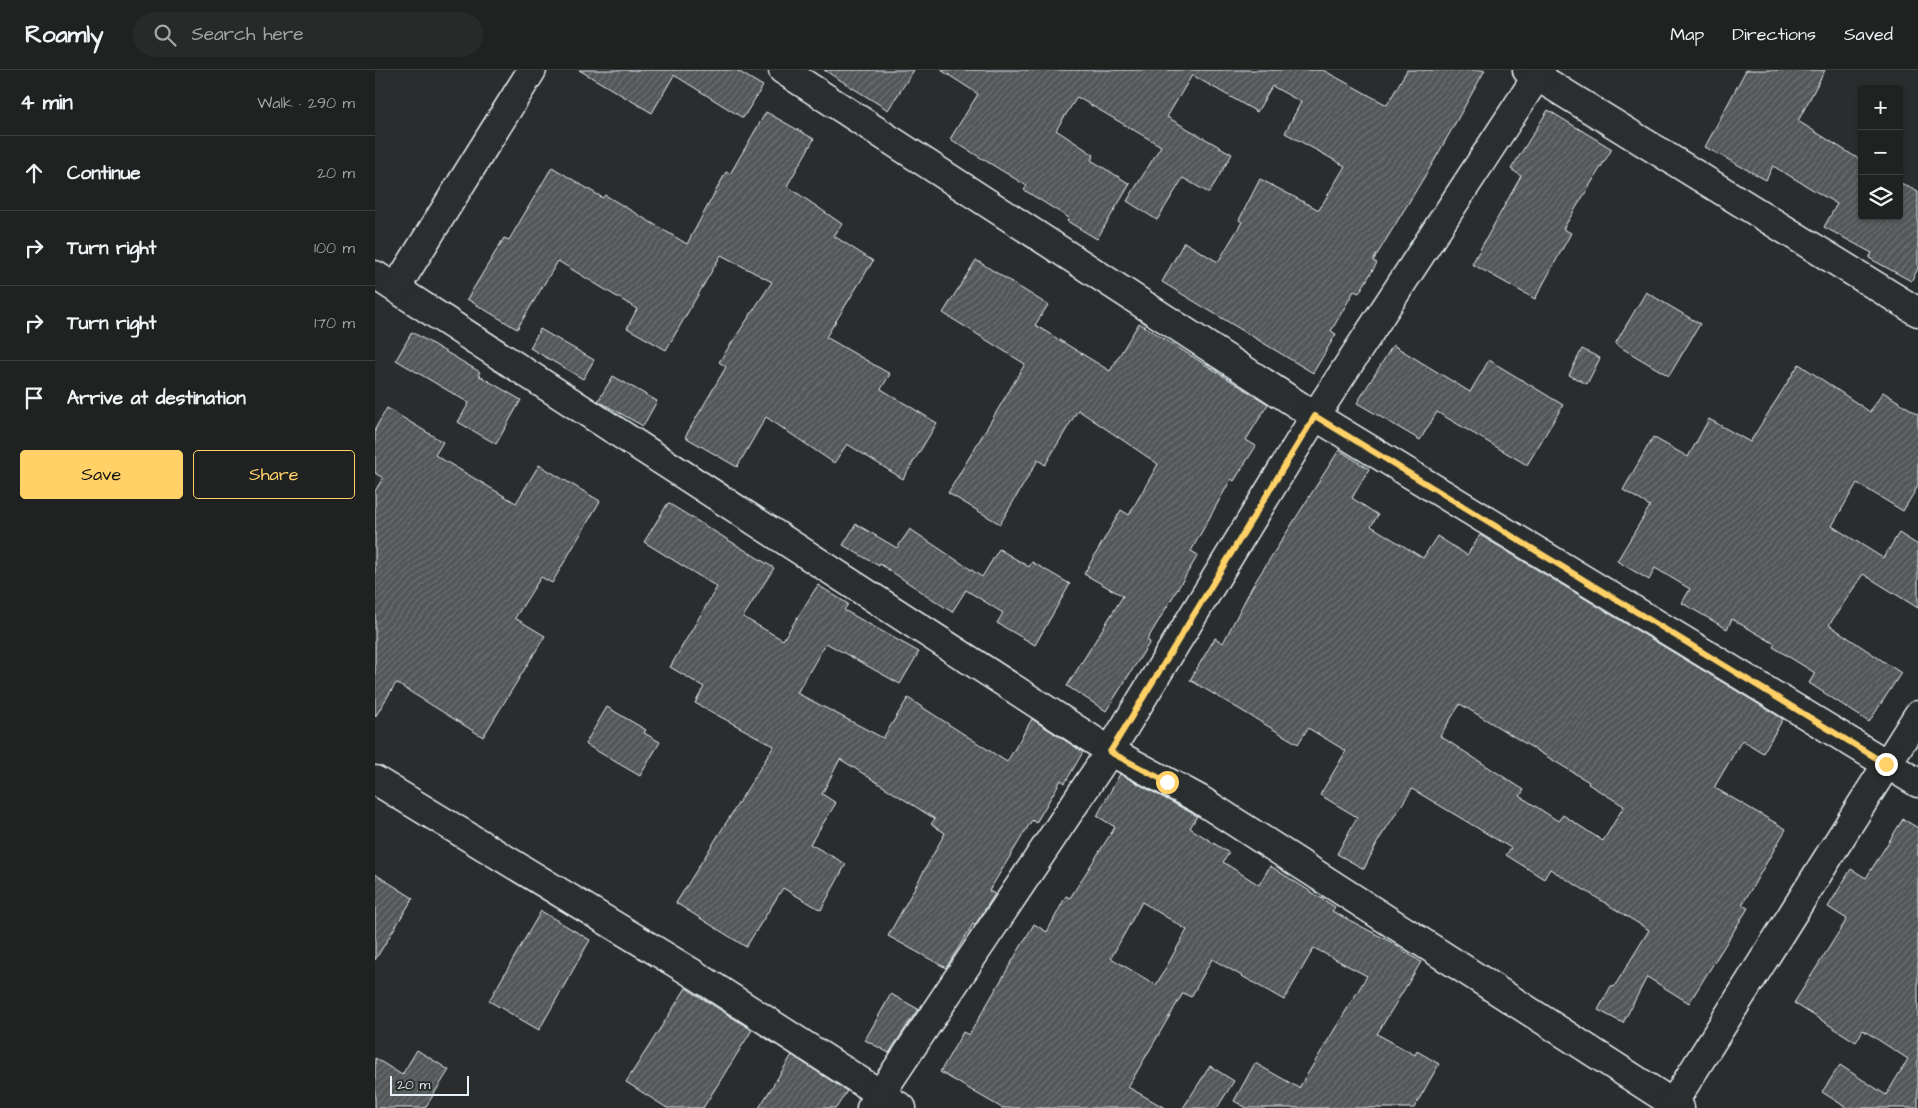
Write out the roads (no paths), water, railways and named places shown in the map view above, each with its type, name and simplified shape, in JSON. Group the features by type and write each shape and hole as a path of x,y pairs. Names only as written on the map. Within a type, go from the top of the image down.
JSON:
{"street":[{"path":"532,70 385,282 1110,752 1199,799 1674,1107 1918,715"},
{"path":"783,70 1315,416 1918,783"},
{"path":"875,1101 1110,752 1315,416 1535,72 1918,312"},
{"path":"375,780 693,974 875,1101 902,1108"}]}
